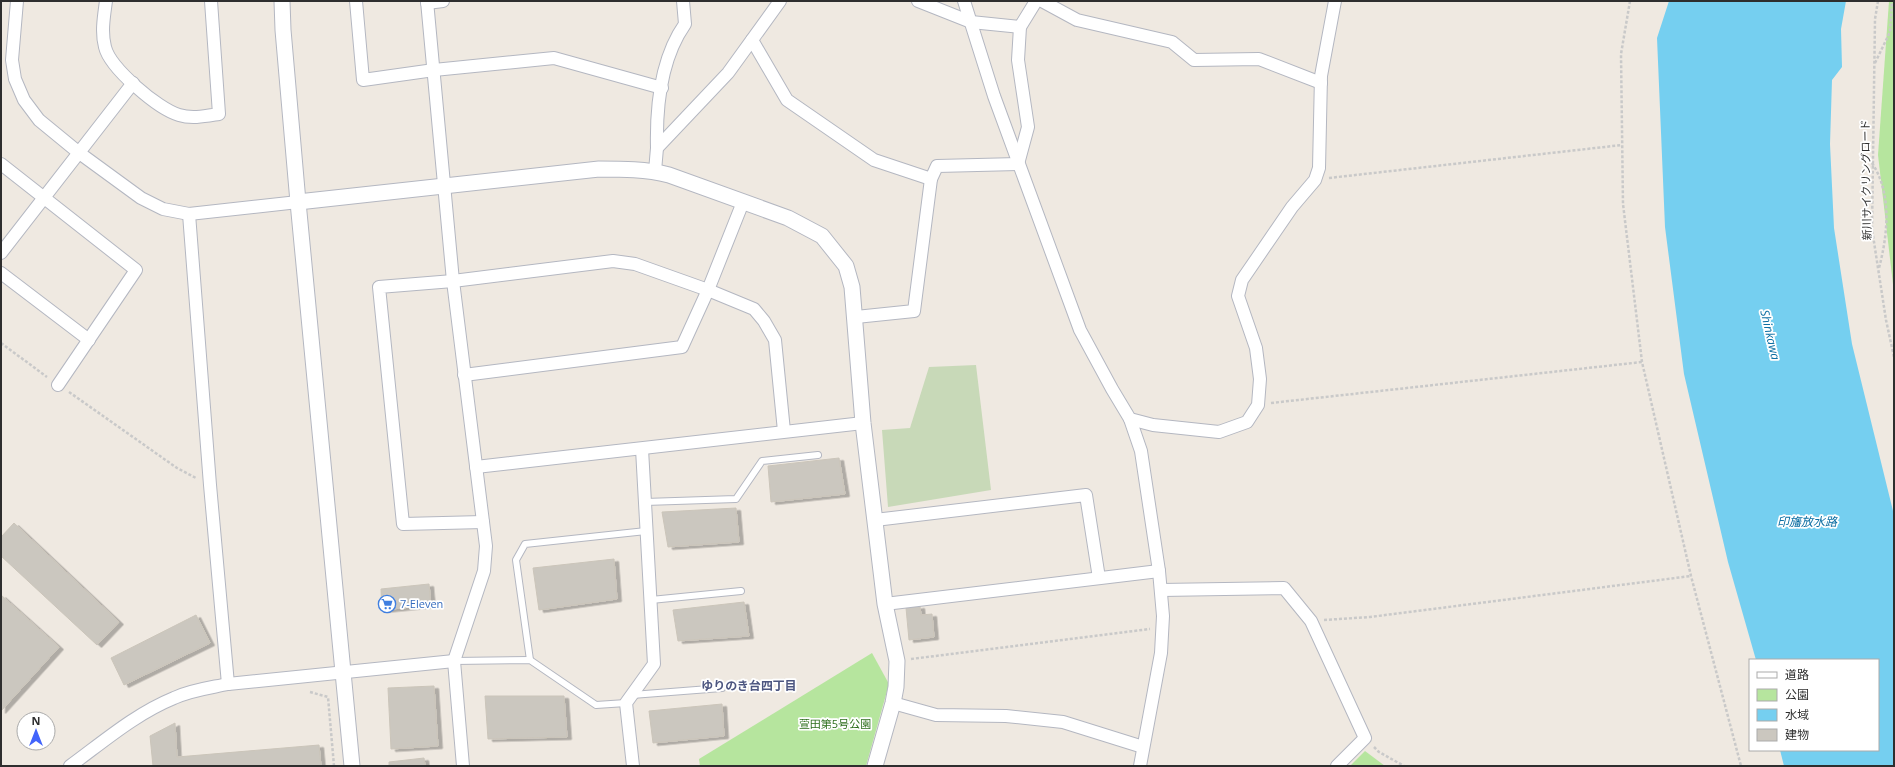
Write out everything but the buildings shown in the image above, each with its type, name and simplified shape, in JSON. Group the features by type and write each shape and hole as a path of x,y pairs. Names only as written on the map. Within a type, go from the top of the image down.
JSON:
{"street":[{"path":"17,1 12,60 14,79 24,100 39,120 78,152 141,198 163,209 189,214 599,169 655,171 788,218 822,236 846,266 852,287 856,317 863,423 885,604 897,661 896,687 893,703 875,766"},
{"path":"106,1 102,32 105,47 111,61 121,73 168,110 180,115 193,117 219,114 211,1"},
{"path":"282,1 283,30 298,202 352,766"},
{"path":"356,1 363,80 434,70 554,58 662,88"},
{"path":"443,1 427,2 453,281 486,546 484,571 454,661 463,766"},
{"path":"655,171 658,148 657,130 663,75 675,38 685,24 682,1"},
{"path":"658,148 728,73 780,1"},
{"path":"918,1 971,22 1020,27"},
{"path":"964,1 1018,164 1080,330 1130,419 1141,451 1159,571 1162,628 1161,653 1142,747 1140,766"},
{"path":"1018,164 1028,126 1018,60 1020,27 1036,1"},
{"path":"1042,1 1077,20 1172,42 1194,60 1259,59 1321,83"},
{"path":"1130,419 1153,425 1219,432 1247,422 1258,405 1260,379 1256,348 1238,296 1242,280 1292,207 1315,180 1319,168 1321,83 1334,2"},
{"path":"752,40 787,100 874,160 931,179"},
{"path":"1,253 133,83"},
{"path":"1,164 136,270 58,385"},
{"path":"856,317 914,311 931,179 937,166 1018,164"},
{"path":"464,375 682,347 708,290 743,202"},
{"path":"189,214 210,486 228,684"},
{"path":"483,522 403,524 379,287 453,281 614,261 635,264 708,290 754,309 764,321 775,340 784,431"},
{"path":"1,273 89,340"},
{"path":"476,467 863,423"},
{"path":"633,766 629,699 654,664 642,449"},
{"path":"875,520 1086,495 1099,578"},
{"path":"885,604 1159,571"},
{"path":"1161,590 1284,588 1312,620 1366,738 1337,766"},
{"path":"70,766 136,718 174,698 198,690 228,684 454,661"},
{"path":"893,703 936,714 1006,716 1063,722 1142,747"}],"lane":[{"path":"645,502 736,499 762,461 818,455"},
{"path":"530,660 516,560 525,544 646,531"},
{"path":"650,600 741,591"},
{"path":"454,661 530,660 596,705 629,699 722,688"}],"path":[{"path":"1630,1 1621,54 1623,204 1642,362 1691,576 1741,766"},
{"name":"新川サイクリングロード","path":"1878,1 1875,19 1872,229 1886,320 1894,357"},
{"path":"1874,64 1882,51 1890,32 1892,1"},
{"path":"1315,180 1622,144"},
{"path":"1872,162 1879,174 1885,202 1886,240 1878,270"},
{"path":"1,343 58,385 177,468 210,486"},
{"path":"1258,405 1642,362"},
{"path":"1312,620 1370,617 1691,576"},
{"path":"897,661 1162,628"},
{"path":"310,692 328,697 334,766"},
{"path":"1366,738 1379,752 1404,766"}],"green space":[{"path":"1889,1 1894,1 1894,293 1878,155"},
{"path":"976,365 991,490 888,507 882,430 910,428 929,367"},
{"name":"萱田第5号公園","path":"872,653 889,684 866,766 700,766 699,759"},
{"path":"1365,751 1385,766 1350,766"}],"water":[{"name":"印旛放水路","path":"1669,1 1846,1 1841,29 1842,67 1832,80 1830,144 1834,228 1852,344 1894,515 1894,766 1784,766 1780,751 1879,751 1879,659 1756,659 1728,562 1684,374 1665,227 1657,38"}],"place":[{"name":"7-Eleven","path":"387,604"}],"district":[{"name":"ゆりのき台四丁目","path":"749,686"}],"water label":[{"name":"Shinkawa","path":"1770,335"}]}
